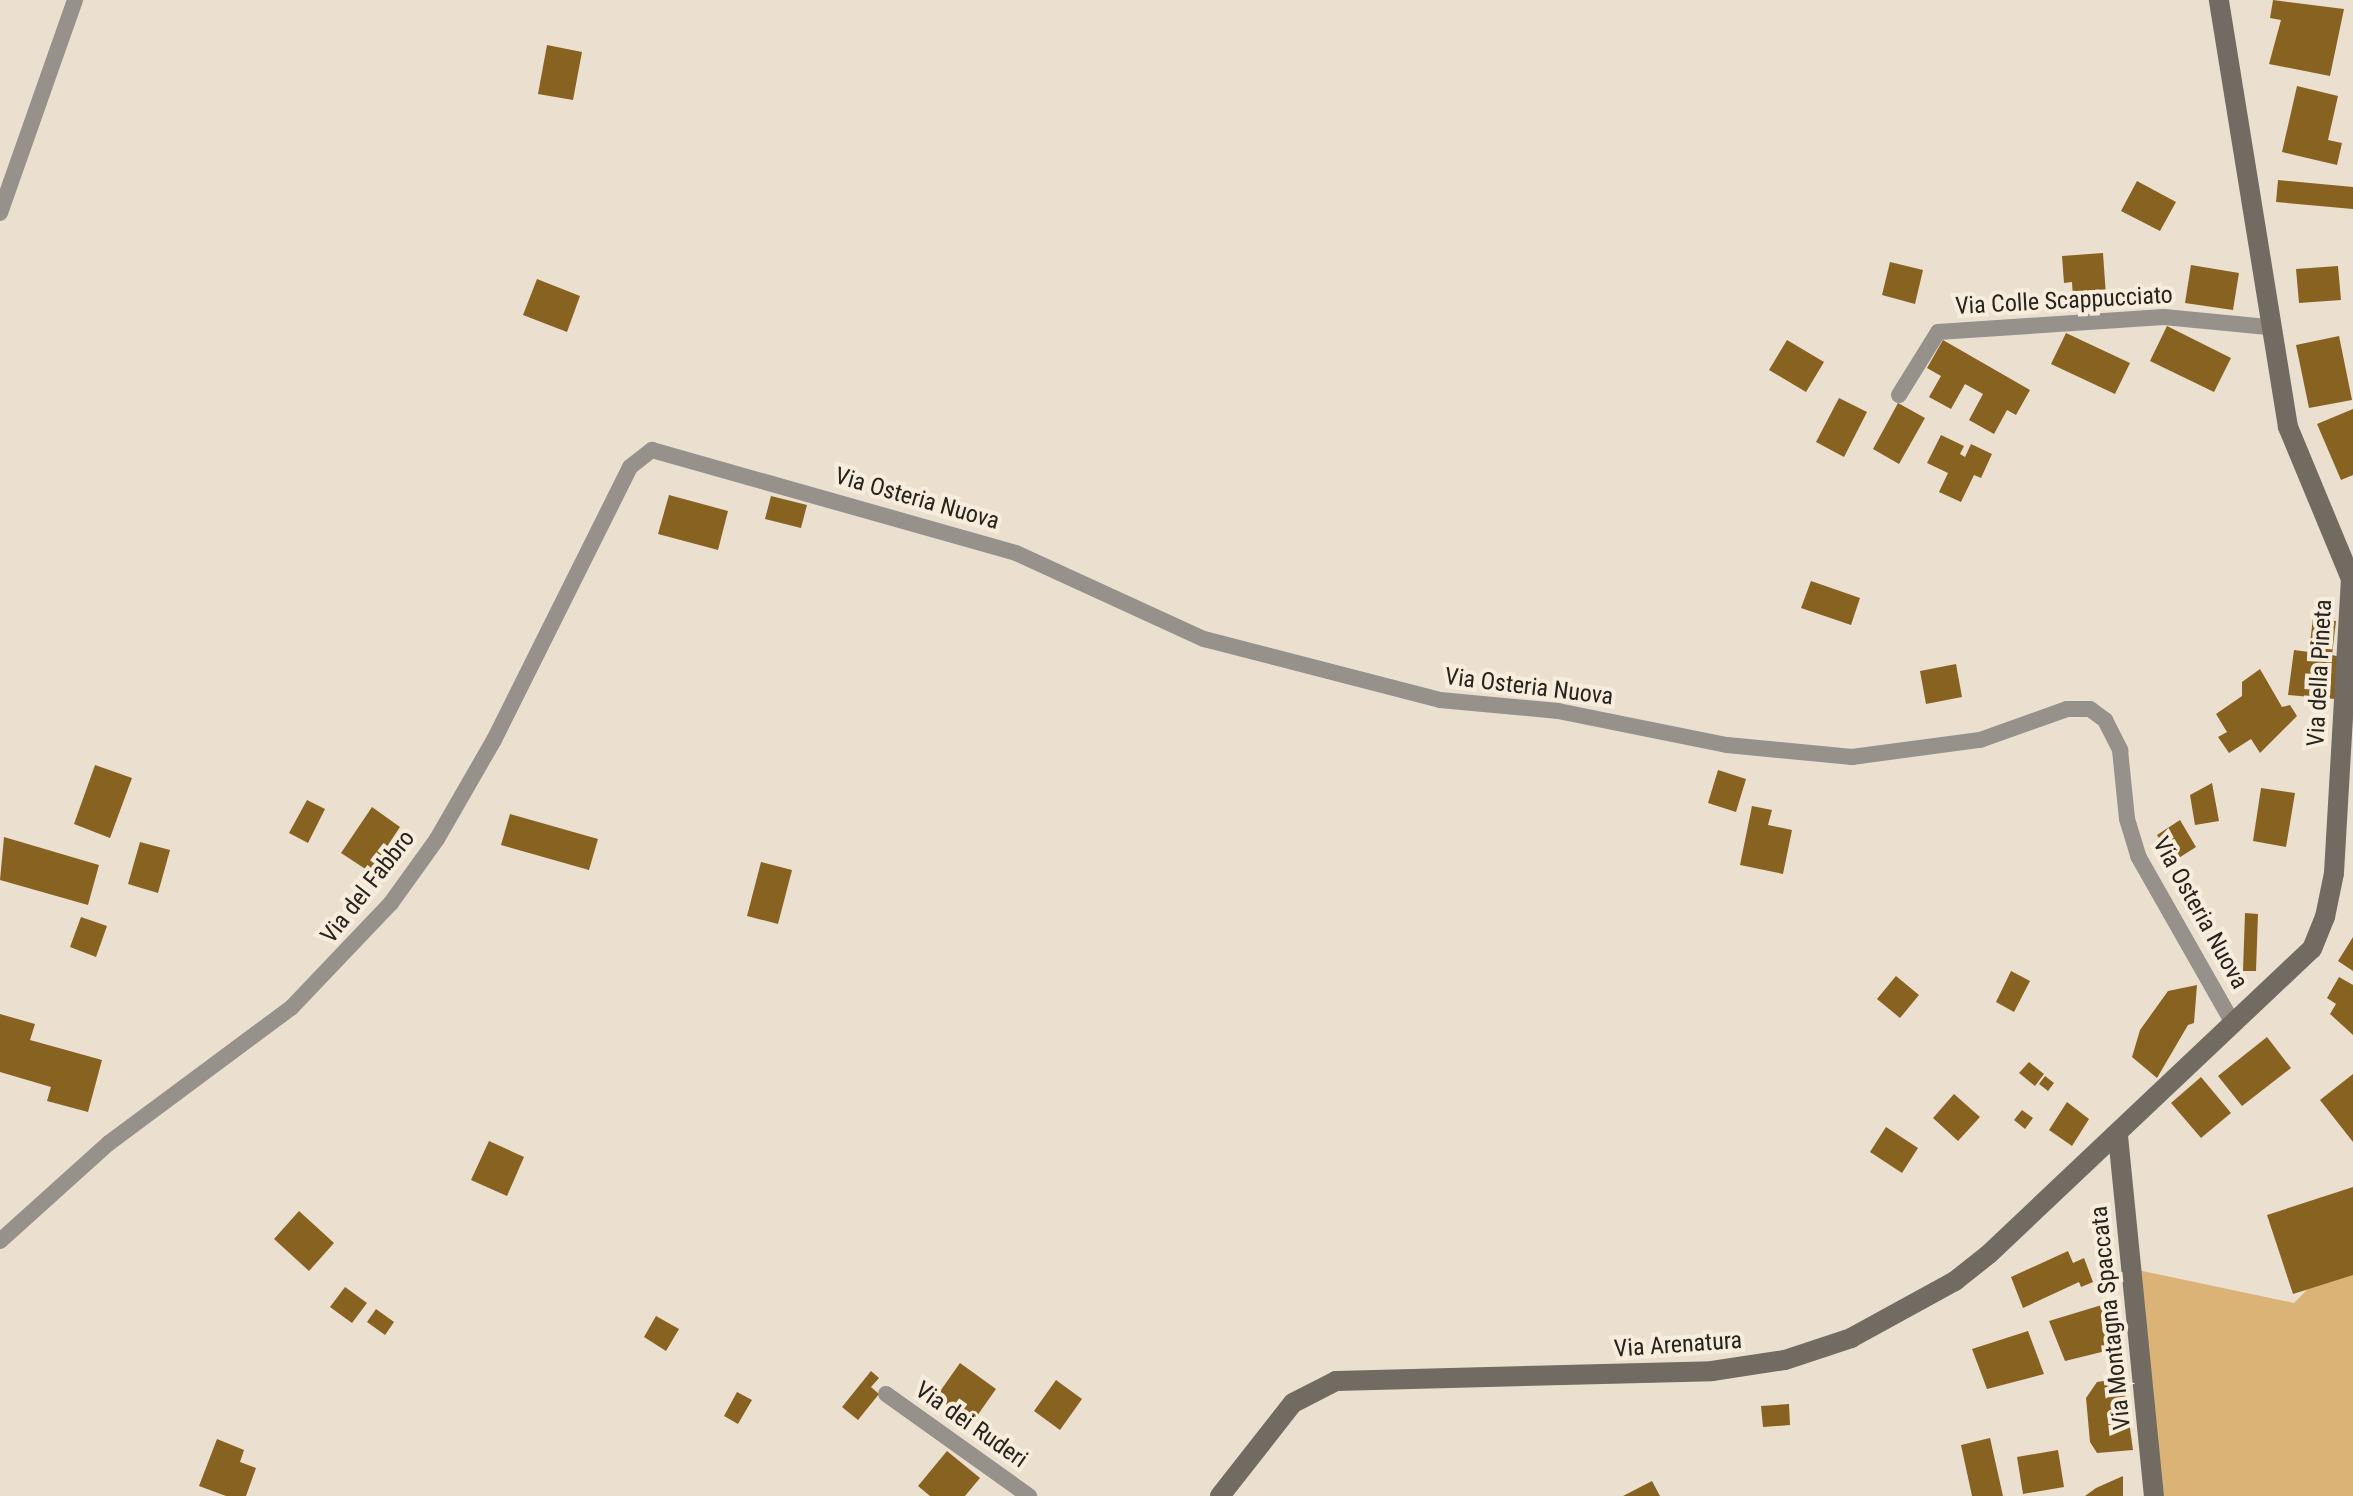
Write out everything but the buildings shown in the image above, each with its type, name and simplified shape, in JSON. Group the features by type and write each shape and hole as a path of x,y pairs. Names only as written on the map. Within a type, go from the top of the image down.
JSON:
{"street":[{"path":"0,213 75,0"},
{"name":"Via della Pineta","path":"2118,1136 2312,949 2329,905 2345,843 2352,575 2295,452 2268,327 2219,0"},
{"name":"Via Colle Scappucciato","path":"1899,395 1938,332 2164,317 2268,327"},
{"name":"Via Osteria Nuova","path":"641,454 663,451 1001,548 1056,568 1191,635 1440,700 1558,711 1711,743 1852,757 1980,740 2072,708 2090,709 2105,720 2120,750 2127,819 2138,856 2233,1023"},
{"name":"Via del Fabbro","path":"0,1241 98,1151 291,1008 399,894 481,763 627,472 641,454"},
{"name":"Via Arenatura","path":"1220,1496 1293,1403 1336,1381 1712,1371 1832,1346 1955,1281 2118,1136"},
{"name":"Via Montagna Spaccata","path":"2118,1136 2154,1496"},
{"name":"Via dei Ruderi","path":"886,1394 1029,1496"}],"shaded area":[{"path":"2353,1243 2353,1496 2154,1496 2133,1269 2294,1303"}]}
